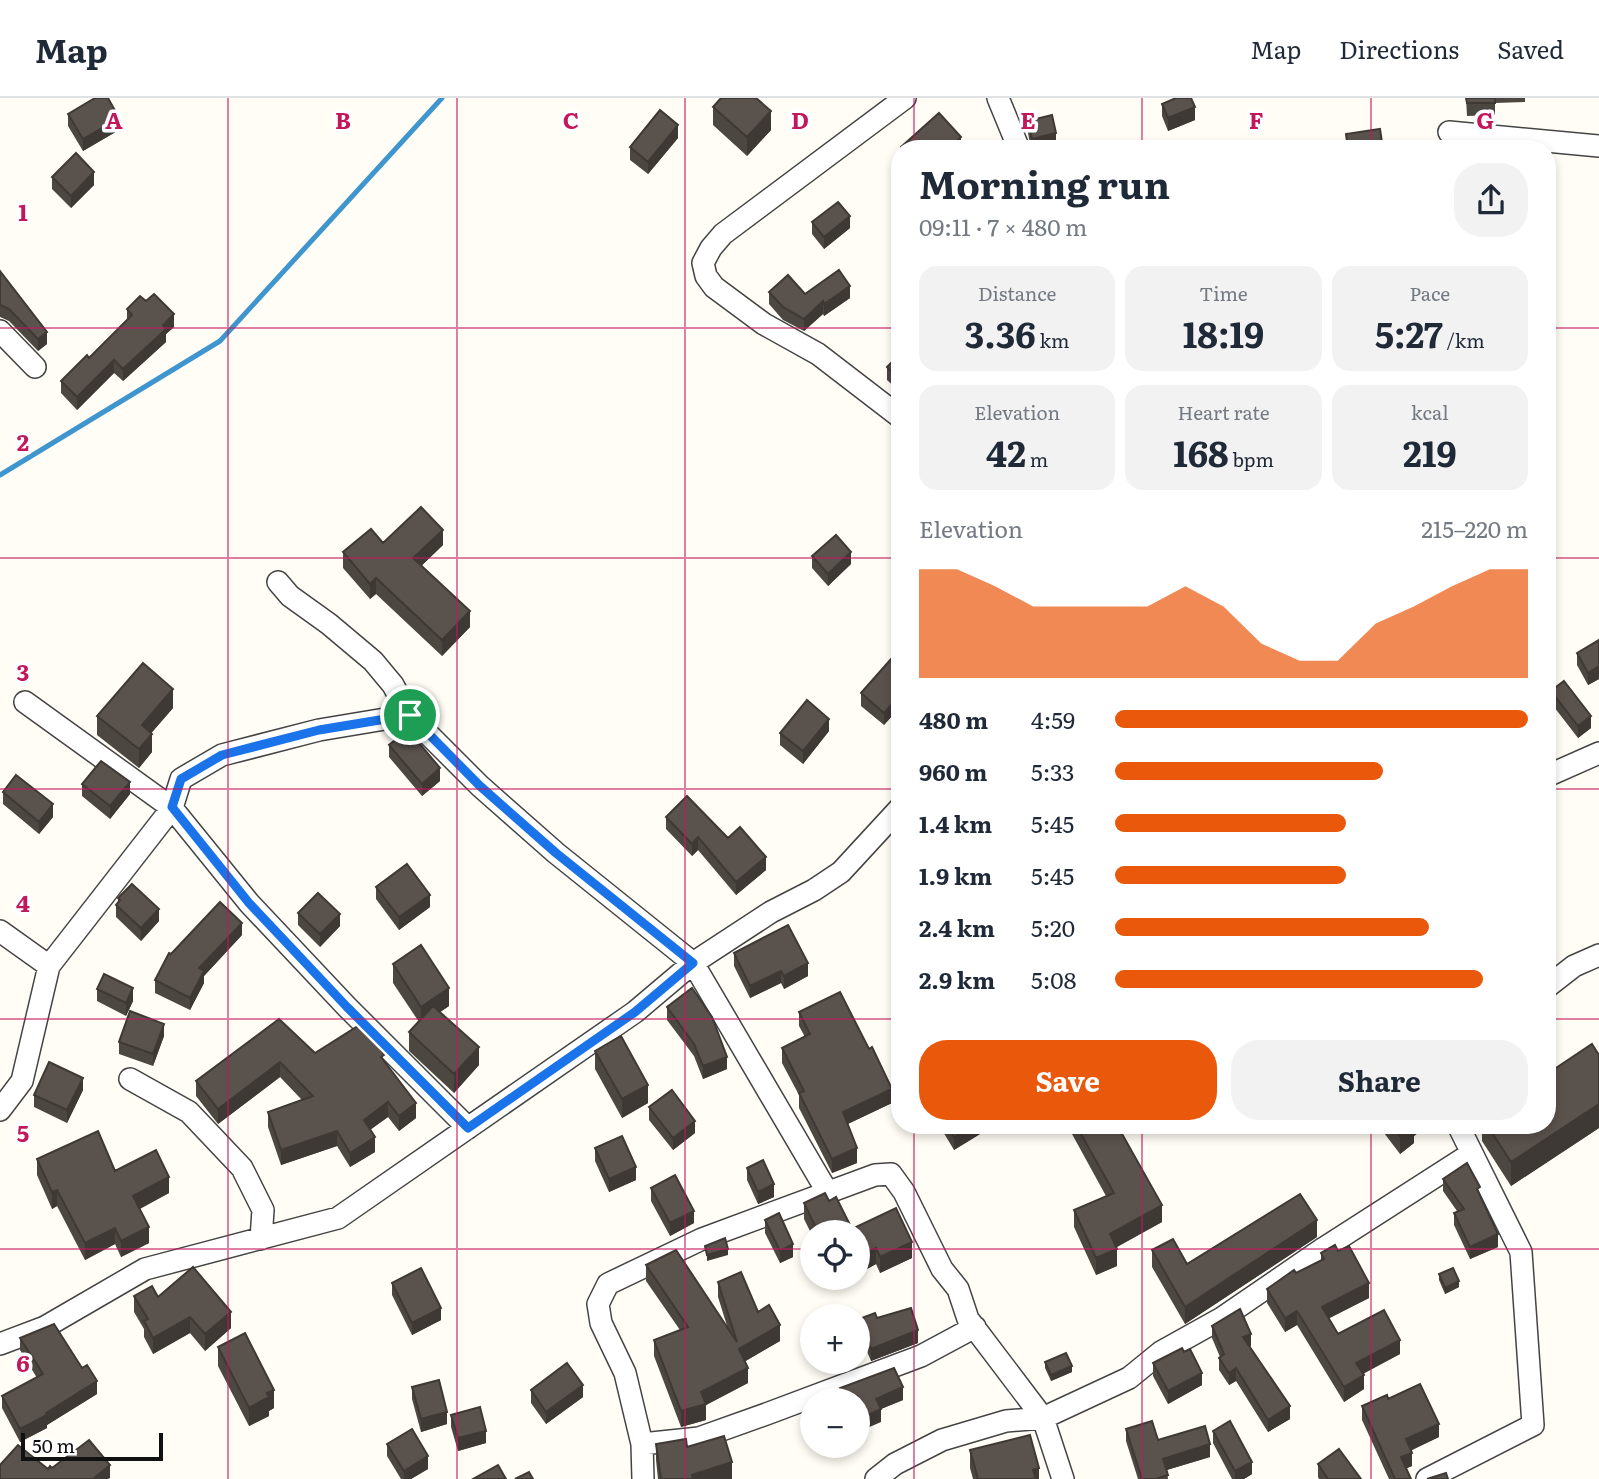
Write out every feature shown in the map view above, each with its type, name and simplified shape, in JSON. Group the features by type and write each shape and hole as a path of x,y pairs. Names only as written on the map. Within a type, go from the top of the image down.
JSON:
{"street":[{"path":"891,409 818,354 764,324 714,287 706,276 704,263 711,248 723,234 905,98"},
{"path":"998,98 1015,140"},
{"path":"1449,132 1535,140"},
{"path":"1556,142 1599,146"},
{"path":"0,331 35,367"},
{"path":"278,582 290,596 373,661 394,685 410,715 480,786 556,853 693,963 828,1193"},
{"path":"25,702 172,807 249,903 347,1007 468,1128"},
{"path":"0,1110 22,1081 49,966 172,807 181,779 222,755 319,730 410,715"},
{"path":"1556,772 1599,753"},
{"path":"0,1344 45,1327 145,1269 338,1218 635,1012 693,963 771,912 814,890 841,872 891,818"},
{"path":"0,931 49,966"},
{"path":"1556,980 1574,966 1599,955"},
{"path":"130,1079 189,1112 242,1168 262,1210 261,1239"},
{"path":"1427,1479 1533,1425 1521,1252 1462,1134"},
{"path":"876,1479 895,1464 942,1440 1006,1421 1042,1418 1129,1378 1161,1352 1222,1318 1472,1153"},
{"path":"643,1479 642,1444 625,1373 601,1323 598,1304 608,1284 702,1239 875,1175 891,1174 904,1192 942,1269 958,1289 968,1319 1042,1418 1063,1479"},
{"path":"642,1444 699,1437 746,1421 922,1356 975,1328"}],"building":[{"path":"95,98 108,98 119,118 83,139 68,114"},
{"path":"721,98 756,98 771,111 747,137 713,107"},
{"path":"1176,98 1191,98 1195,107 1168,118 1162,104"},
{"path":"1466,98 1495,98 1495,103 1467,103"},
{"path":"660,110 678,125 648,162 630,147"},
{"path":"939,113 961,137 958,140 909,140"},
{"path":"1052,115 1056,133 1032,139 1028,121"},
{"path":"1380,129 1382,140 1347,140 1346,134"},
{"path":"76,153 94,172 71,196 52,177"},
{"path":"838,202 850,216 824,237 812,222"},
{"path":"839,270 850,286 824,304 823,301 804,319 783,307 769,292 788,275 805,294"},
{"path":"0,271 47,332 38,339 9,309 0,305"},
{"path":"154,294 174,314 163,325 166,329 123,369 114,360 77,397 61,381 87,355 89,358 132,315 127,309 140,296 146,301"},
{"path":"421,507 443,530 413,558 470,611 442,640 376,578 370,584 343,552 371,529 383,543"},
{"path":"836,535 851,552 828,574 812,556"},
{"path":"1599,640 1599,666 1588,673 1577,653"},
{"path":"891,659 891,705 884,713 861,693"},
{"path":"143,663 173,689 142,725 152,734 139,749 97,716"},
{"path":"1564,681 1591,716 1578,726 1556,697 1556,687"},
{"path":"807,700 829,719 803,751 780,733"},
{"path":"408,730 440,768 422,784 389,745"},
{"path":"101,761 130,782 110,806 82,784"},
{"path":"16,775 53,804 39,822 3,792"},
{"path":"687,796 728,838 740,827 766,857 736,882 698,837 692,844 666,817"},
{"path":"407,864 430,895 399,917 376,887"},
{"path":"132,884 159,909 141,928 116,905 120,900 118,898"},
{"path":"318,893 340,914 320,934 298,913"},
{"path":"220,902 242,923 199,968 204,971 190,998 155,980 169,953 171,954"},
{"path":"788,925 808,963 784,976 781,971 750,986 734,953"},
{"path":"421,945 449,988 421,1007 393,964"},
{"path":"104,974 133,988 126,1003 97,989"},
{"path":"692,988 712,1017 727,1057 703,1066 694,1044 667,1007"},
{"path":"840,992 869,1049 872,1047 891,1087 891,1089 843,1112 857,1148 832,1159 799,1093 804,1091 782,1048 810,1034 799,1012"},
{"path":"433,1006 479,1047 454,1074 409,1032"},
{"path":"130,1011 164,1024 153,1054 119,1042"},
{"path":"279,1019 315,1053 361,1024 373,1036 384,1055 381,1057 416,1103 399,1116 388,1102 364,1120 375,1137 350,1153 337,1131 281,1150 268,1112 313,1096 280,1062 218,1109 196,1081"},
{"path":"621,1036 648,1085 622,1099 595,1051"},
{"path":"1592,1044 1599,1055 1599,1104 1556,1132 1556,1068"},
{"path":"49,1062 83,1078 67,1110 34,1095"},
{"path":"672,1090 695,1121 673,1138 649,1107"},
{"path":"98,1131 115,1171 156,1150 169,1177 133,1196 149,1227 121,1241 115,1228 85,1243 57,1190 52,1192 37,1159"},
{"path":"1081,1134 1122,1134 1162,1205 1110,1234 1117,1249 1096,1258 1074,1210 1114,1193"},
{"path":"1493,1134 1553,1134 1511,1162"},
{"path":"622,1136 636,1167 609,1179 595,1148"},
{"path":"763,1160 774,1184 758,1192 747,1168"},
{"path":"1467,1163 1480,1187 1477,1189 1498,1234 1470,1247 1454,1213 1464,1209 1443,1179"},
{"path":"675,1175 694,1211 670,1223 651,1188"},
{"path":"825,1193 829,1201 836,1197 848,1220 812,1220 804,1203"},
{"path":"1300,1194 1317,1220 1185,1307 1152,1250 1173,1239 1187,1264"},
{"path":"896,1208 912,1242 880,1257 876,1248 870,1251 870,1220"},
{"path":"779,1213 793,1244 780,1251 765,1220"},
{"path":"725,1238 728,1249 707,1255 705,1246"},
{"path":"1335,1245 1338,1251 1349,1246 1369,1283 1322,1307 1338,1334 1384,1310 1400,1340 1356,1363 1364,1375 1344,1387 1297,1311 1285,1318 1267,1289 1294,1270 1296,1273 1324,1259 1321,1253"},
{"path":"676,1250 737,1342 718,1282 741,1272 758,1312 769,1305 780,1325 739,1349 748,1368 701,1392 706,1404 681,1411 654,1340 688,1327 646,1265"},
{"path":"193,1267 231,1312 205,1334 190,1317 153,1338 144,1321 148,1319 134,1296 152,1286 158,1297"},
{"path":"421,1268 441,1308 412,1323 392,1283"},
{"path":"1453,1268 1459,1281 1445,1288 1439,1274"},
{"path":"911,1308 918,1330 871,1349 870,1315 875,1313 877,1318"},
{"path":"1240,1309 1251,1334 1243,1337 1290,1406 1268,1420 1236,1368 1229,1373 1219,1358 1224,1354 1212,1326"},
{"path":"54,1324 82,1368 87,1365 97,1381 46,1413 47,1415 20,1429 2,1396 43,1374 20,1338"},
{"path":"245,1333 274,1390 267,1393 269,1397 249,1408 218,1347"},
{"path":"1182,1348 1184,1352 1190,1349 1202,1373 1168,1391 1153,1363"},
{"path":"1066,1353 1072,1366 1051,1375 1045,1362"},
{"path":"567,1363 583,1385 546,1412 531,1390"},
{"path":"894,1368 903,1387 876,1399 881,1409 870,1414 870,1388 840,1388"},
{"path":"439,1380 447,1412 421,1419 412,1387"},
{"path":"1420,1384 1439,1424 1406,1439 1412,1453 1401,1457 1411,1479 1395,1479 1362,1406 1387,1395 1388,1399"},
{"path":"480,1407 486,1431 458,1438 451,1415"},
{"path":"1152,1421 1158,1440 1205,1426 1210,1444 1163,1459 1168,1475 1156,1479 1142,1479 1126,1429"},
{"path":"1230,1421 1252,1462 1235,1471 1213,1431"},
{"path":"412,1429 428,1456 404,1471 387,1444"},
{"path":"1030,1435 1039,1468 1033,1470 1036,1479 978,1479 970,1450"},
{"path":"724,1436 732,1462 692,1475 693,1479 661,1479 656,1444 686,1439 687,1447"},
{"path":"89,1440 110,1465 93,1479 0,1479 0,1465 18,1445 48,1469"},
{"path":"1339,1449 1361,1479 1328,1479 1318,1464"},
{"path":"498,1465 506,1479 473,1479"},
{"path":"529,1472 533,1479 515,1479"},
{"path":"1446,1473 1448,1479 1427,1479"}],"waterway":[{"path":"0,475 220,341 442,98"}],"route":[{"path":"410,715 480,786 556,853 693,963 635,1012 468,1128 347,1007 249,903 172,807 181,779 222,755 319,730 410,715"}]}
